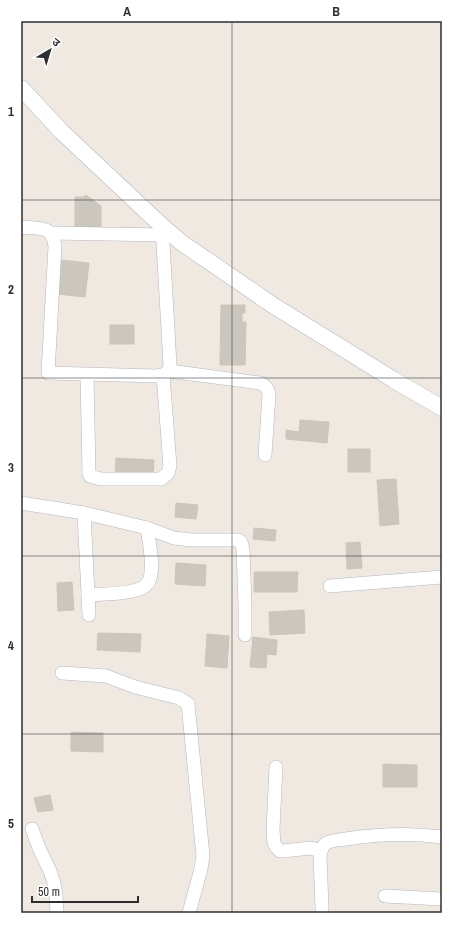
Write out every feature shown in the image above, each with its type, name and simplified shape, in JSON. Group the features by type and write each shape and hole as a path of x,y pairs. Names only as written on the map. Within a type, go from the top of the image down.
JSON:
{"street":[{"path":"21,88 62,132 162,230 274,306 442,408"},
{"path":"21,227 46,230 52,233 162,230"},
{"path":"87,375 90,476 101,479 161,479 168,474 170,466 166,373 169,352 162,230"},
{"path":"52,233 55,246 48,373 87,375 166,373 260,384 268,389 269,395 265,455"},
{"path":"21,503 84,513 147,528 157,533 180,540 238,540 241,542 243,549 245,606 244,635"},
{"path":"84,513 89,615"},
{"path":"88,595 133,591 144,587 149,582 151,575 147,528"},
{"path":"330,586 442,577"},
{"path":"62,674 106,676 135,687 179,698 188,704 203,856 189,913"},
{"path":"276,767 273,830 274,843 280,851 311,848 322,851"},
{"path":"32,829 54,883 57,913"},
{"path":"322,908 320,862 322,851 326,844 332,841 405,834 442,837"},
{"path":"385,896 442,899"}],"building":[{"path":"86,195 101,206 101,230 75,230 75,197 83,197"},
{"path":"61,260 89,263 85,297 57,294"},
{"path":"221,305 245,305 245,313 242,313 242,322 246,322 245,365 220,365"},
{"path":"110,325 134,325 134,344 110,344"},
{"path":"300,420 329,422 327,443 286,439 286,430 299,432"},
{"path":"348,449 370,449 370,472 348,472"},
{"path":"116,458 154,460 153,477 115,475"},
{"path":"396,479 399,524 380,526 377,480"},
{"path":"176,503 198,505 196,519 175,517"},
{"path":"254,528 276,530 275,541 253,539"},
{"path":"360,542 362,568 347,569 346,543"},
{"path":"176,563 206,565 205,586 175,584"},
{"path":"254,572 298,572 297,592 254,592"},
{"path":"72,582 74,610 58,611 57,583"},
{"path":"304,610 305,633 270,635 269,612"},
{"path":"98,633 141,634 140,652 97,650"},
{"path":"207,634 229,636 227,668 205,666"},
{"path":"253,637 277,640 276,655 267,654 266,668 250,667"},
{"path":"71,732 103,733 103,752 71,751"},
{"path":"383,764 417,765 417,787 383,787"},
{"path":"50,795 53,810 38,812 34,798"}]}
